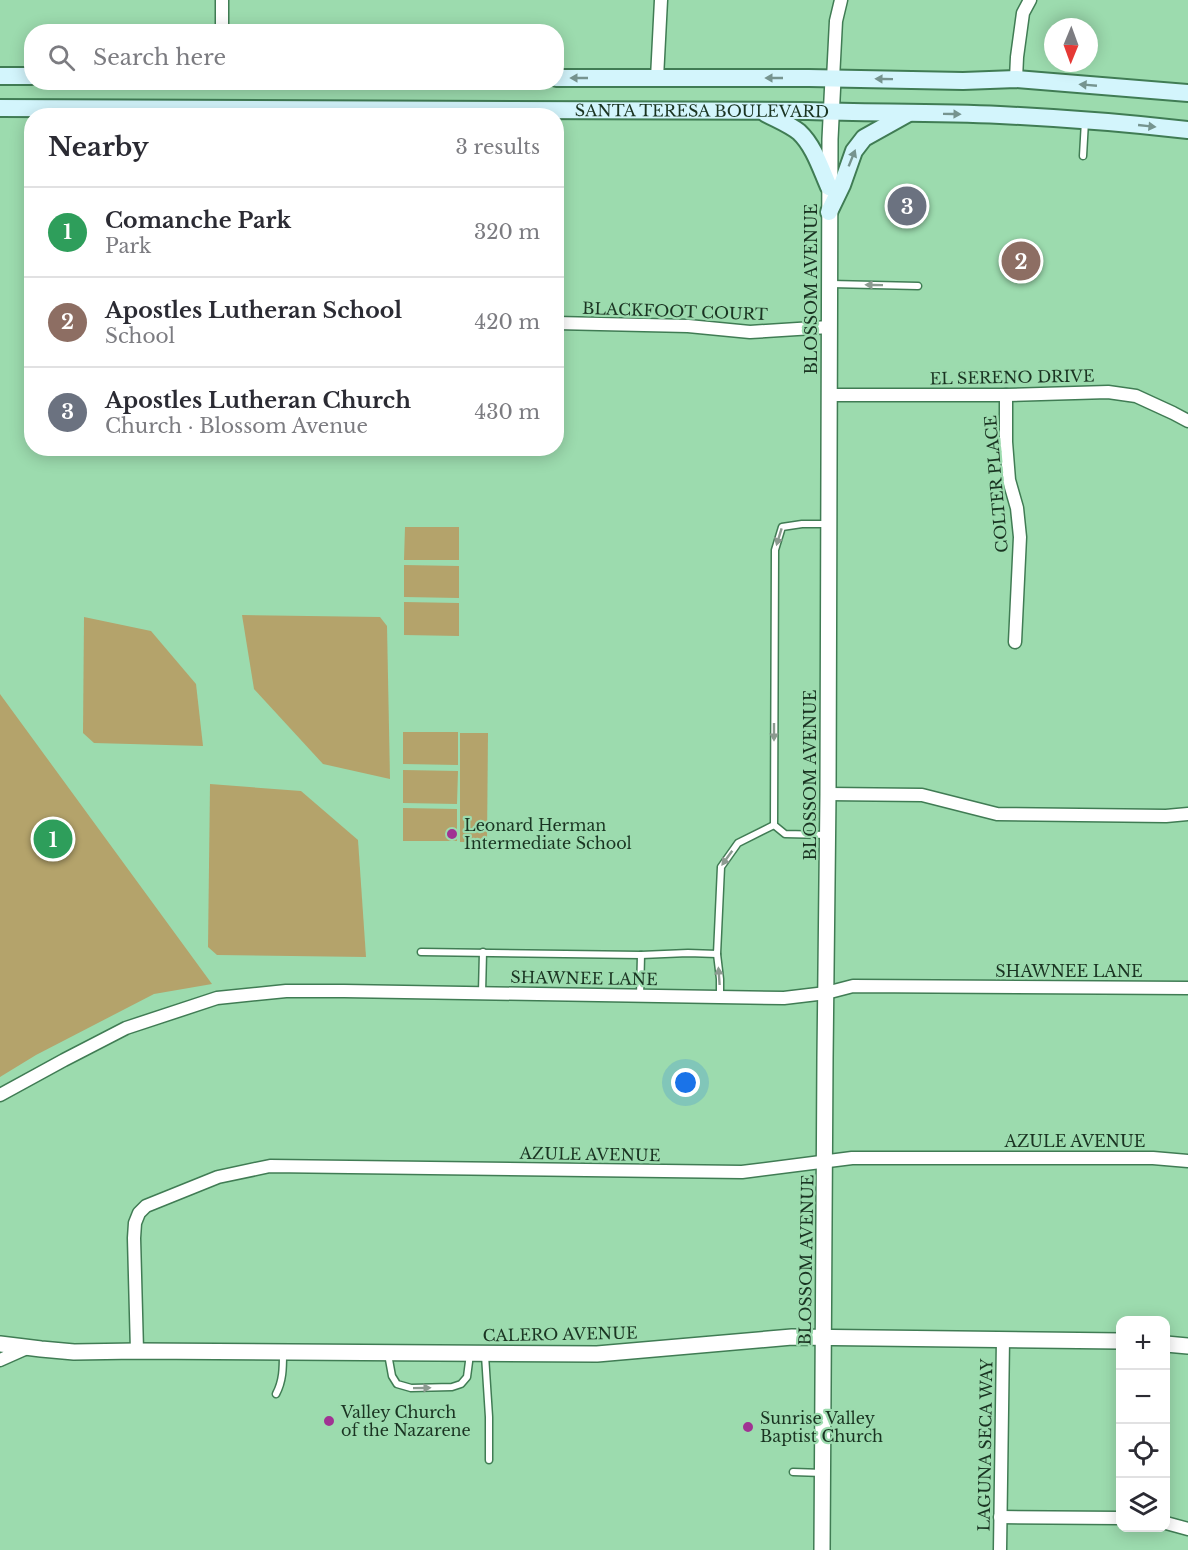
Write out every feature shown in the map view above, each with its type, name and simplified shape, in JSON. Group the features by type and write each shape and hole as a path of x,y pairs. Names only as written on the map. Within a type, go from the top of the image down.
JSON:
{"main road":[{"path":"0,76 24,76"},
{"name":"SANTA TERESA BOULEVARD","path":"564,78 833,78 963,81 1016,79 1188,93"},
{"name":"SANTA TERESA BOULEVARD","path":"0,108 24,111"},
{"name":"SANTA TERESA BOULEVARD","path":"564,111 762,111 999,115 1085,120 1188,130"},
{"path":"762,111 797,131 803,137 815,156 829,187"},
{"path":"830,212 854,151 864,138 910,113"}],"street":[{"path":"222,0 222,24"},
{"path":"657,78 661,0"},
{"name":"BLOSSOM AVENUE","path":"822,1550 828,794 829,187 836,21 841,0"},
{"path":"1016,79 1023,13 1030,0"},
{"name":"BLACKFOOT COURT","path":"564,323 688,326 750,332 829,327"},
{"name":"EL SERENO DRIVE","path":"830,395 1006,395 1108,392 1136,396 1188,421"},
{"name":"COLTER PLACE","path":"1006,395 1009,480 1017,508 1020,537 1015,642"},
{"path":"828,794 922,795 997,814 1166,816 1188,814"},
{"name":"SHAWNEE LANE","path":"0,1095 126,1028 218,998 286,991 784,998 826,993 853,986 1188,988"},
{"name":"AZULE AVENUE","path":"137,1351 134,1238 135,1223 139,1213 146,1206 164,1197 218,1177 270,1166 742,1172 852,1158 1153,1158 1188,1161"},
{"name":"CALERO AVENUE","path":"0,1344 74,1352 597,1354 792,1337 1116,1341"},
{"name":"LAGUNA SECA WAY","path":"1000,1550 1003,1340"},
{"path":"1170,1344 1188,1346"},
{"path":"0,1360 27,1348"},
{"path":"1000,1517 1116,1518"},
{"path":"1170,1524 1188,1529"}],"lane":[{"path":"1083,156 1085,120"},
{"path":"829,284 918,286"},
{"path":"774,825 775,550 782,527 829,524"},
{"path":"774,825 785,834 827,835"},
{"path":"720,997 717,954 721,867 738,843 774,825"},
{"path":"422,952 717,954"},
{"path":"482,993 483,952"},
{"path":"640,996 641,955"},
{"path":"276,1394 281,1386 283,1352"},
{"path":"388,1353 392,1377 398,1384 411,1388 452,1387 461,1384 478,1354"},
{"path":"478,1354 489,1417 489,1460"},
{"path":"794,1472 823,1473"}],"shaded area":[{"path":"405,527 459,527 459,560 404,560"},
{"path":"404,565 459,566 459,598 404,597"},
{"path":"404,602 459,603 459,636 404,635"},
{"path":"242,615 380,617 387,626 390,779 323,764 254,689"},
{"path":"84,617 151,631 196,684 203,746 94,743 83,733"},
{"path":"0,694 212,984 154,994 36,1055 0,1077"},
{"path":"403,732 458,732 458,765 403,764"},
{"path":"460,733 488,733 487,842 460,842"},
{"path":"403,770 458,771 457,804 403,803"},
{"path":"210,784 301,791 358,840 366,957 217,955 208,947"},
{"path":"403,808 457,809 457,841 403,841"}],"place":[{"name":"Apostles Lutheran Church","path":"907,206"},
{"name":"Apostles Lutheran School","path":"1021,261"},
{"name":"Leonard Herman Intermediate School","path":"452,834"},
{"name":"Comanche Park","path":"53,839"},
{"name":"Valley Church of the Nazarene","path":"329,1421"},
{"name":"Sunrise Valley Baptist Church","path":"748,1427"}]}
